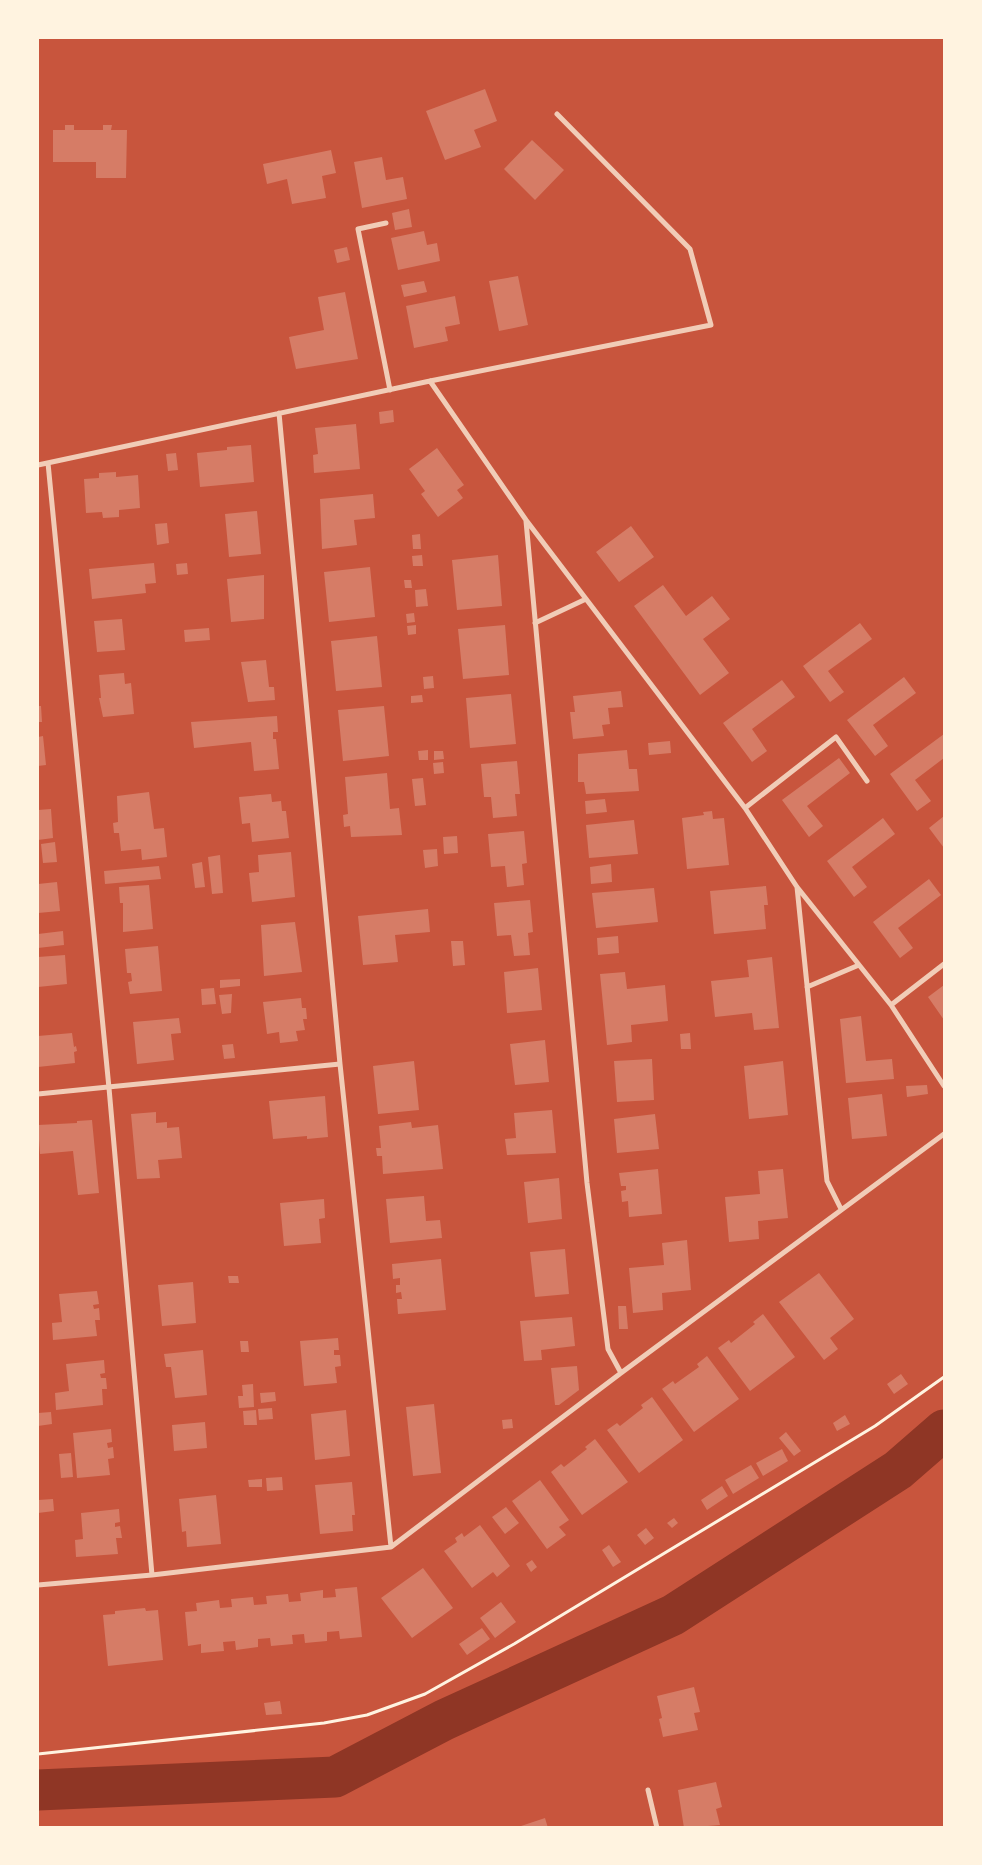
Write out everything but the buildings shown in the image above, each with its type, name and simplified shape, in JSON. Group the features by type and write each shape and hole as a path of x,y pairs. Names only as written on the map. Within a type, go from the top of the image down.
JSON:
{"street":[{"path":"38,465 279,413 711,325 690,249 557,114"},
{"path":"386,223 358,229 390,390"},
{"path":"430,382 526,520 745,808 797,887 892,1005 944,1086"},
{"path":"279,413 340,1064 391,1547"},
{"path":"48,463 109,1088 152,1575"},
{"path":"526,520 587,1183 608,1349 621,1373"},
{"path":"535,623 586,598"},
{"path":"745,808 836,738 867,781"},
{"path":"797,887 827,1181 841,1209"},
{"path":"892,1005 944,964"},
{"path":"807,987 859,965"},
{"path":"38,1094 340,1064"},
{"path":"38,1585 152,1575 391,1547 621,1373 944,1134"},
{"path":"648,1790 657,1828"}],"path":[{"path":"38,1754 324,1723 367,1715 425,1694 514,1644 874,1426 944,1377"}],"waterway":[{"path":"38,1790 335,1777 444,1720 673,1615 898,1470 944,1430"}]}
